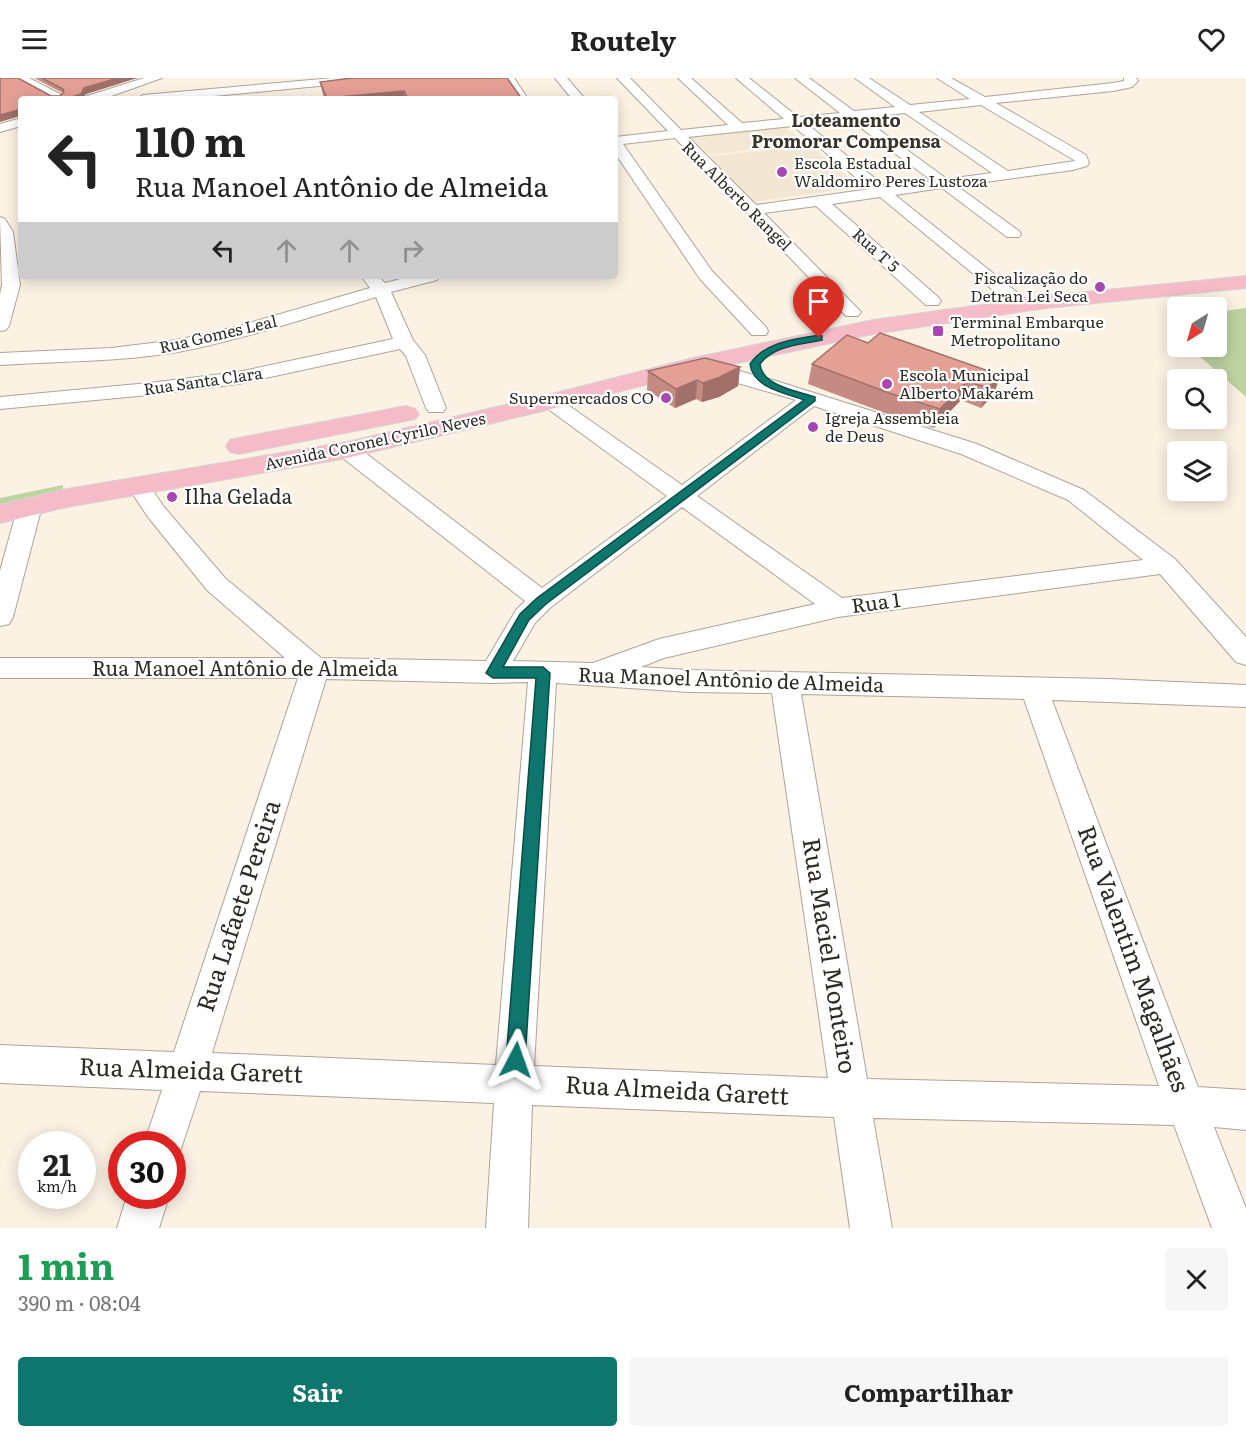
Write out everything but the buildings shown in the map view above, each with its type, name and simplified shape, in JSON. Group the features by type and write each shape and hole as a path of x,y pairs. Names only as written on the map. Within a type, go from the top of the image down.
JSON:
{"highway":[{"name":"Avenida Coronel Cyrilo Neves","path":"12,488 436,408 766,339 873,327 1013,297 1246,267"},
{"name":"Avenida Coronel Cyrilo Neves","path":"0,514 30,506 347,450 551,402 693,365 852,312 932,301 1151,290 1246,282"}],"street":[{"path":"19,78 58,96"},
{"path":"100,96 156,78"},
{"path":"203,96 308,89 371,78"},
{"path":"508,78 520,96"},
{"path":"561,78 576,96"},
{"name":"Rua Alberto Rangel","path":"623,78 676,135 852,312"},
{"path":"684,78 739,128"},
{"path":"742,78 1013,297"},
{"path":"801,78 1013,234"},
{"path":"861,78 1003,174"},
{"path":"752,210 881,190 1073,166 1083,161 943,78"},
{"path":"618,142 1122,86 1131,79"},
{"path":"284,96 308,89"},
{"path":"0,128 18,123"},
{"path":"618,146 706,275 766,339 762,354 755,364 756,370 769,384"},
{"name":"Rua T 5","path":"819,200 932,301"},
{"path":"1,320 11,285 4,217"},
{"name":"Rua Gomes Leal","path":"0,359 97,355 177,345 224,336 374,283 407,279"},
{"path":"374,283 404,342 415,354 436,408"},
{"name":"Rua Santa Clara","path":"0,403 121,392 239,377 404,342"},
{"path":"693,365 769,384 969,449 1076,495 1166,565 1246,655"},
{"path":"493,673 525,617 542,601 811,399"},
{"path":"551,402 837,608"},
{"path":"347,450 542,601"},
{"path":"139,487 156,512 216,584 315,668"},
{"path":"0,617 30,506"},
{"name":"Rua 1","path":"593,673 658,649 837,608 1166,565"},
{"name":"Rua Manoel Antônio de Almeida","path":"0,668 315,668 593,673 688,681 1246,696"},
{"name":"Rua Lafaete Pereira","path":"168,1131 315,668"},
{"path":"507,1228 514,1083 543,673"},
{"name":"Rua Maciel Monteiro","path":"785,684 871,1228"},
{"name":"Rua Valentim Magalhães","path":"1034,689 1186,1106 1233,1228"},
{"name":"Rua Almeida Garett","path":"0,1064 852,1098 1186,1106 1246,1110"},
{"path":"138,1228 144,1209"}],"shaded area":[{"path":"783,126 805,142 709,155 687,135"},
{"name":"Escola Estadual Waldomiro Peres Lustoza","path":"809,145 860,187 751,202 706,157"}],"green space":[{"path":"1246,308 1246,397 1227,380 1227,369 1214,369 1200,357 1227,357 1227,311"},
{"path":"63,485 63,494 0,508 0,498"}],"place":[{"name":"Escola Estadual Waldomiro Peres Lustoza","path":"782,172"},
{"name":"Fiscalização do Detran Lei Seca","path":"1100,287"},
{"name":"Terminal Embarque Metropolitano","path":"938,331"},
{"name":"Escola Municipal Alberto Makarém","path":"887,384"},
{"name":"Supermercados CO","path":"666,398"},
{"name":"Igreja Assembleia de Deus","path":"813,427"},
{"name":"Ilha Gelada","path":"172,497"}],"district":[{"name":"Loteamento Promorar Compensa","path":"846,131"}],"route":[{"path":"516,1060 543,673 493,673 525,617 542,601 811,399 769,384 756,370 755,364 756,359 774,347 819,338"}]}
